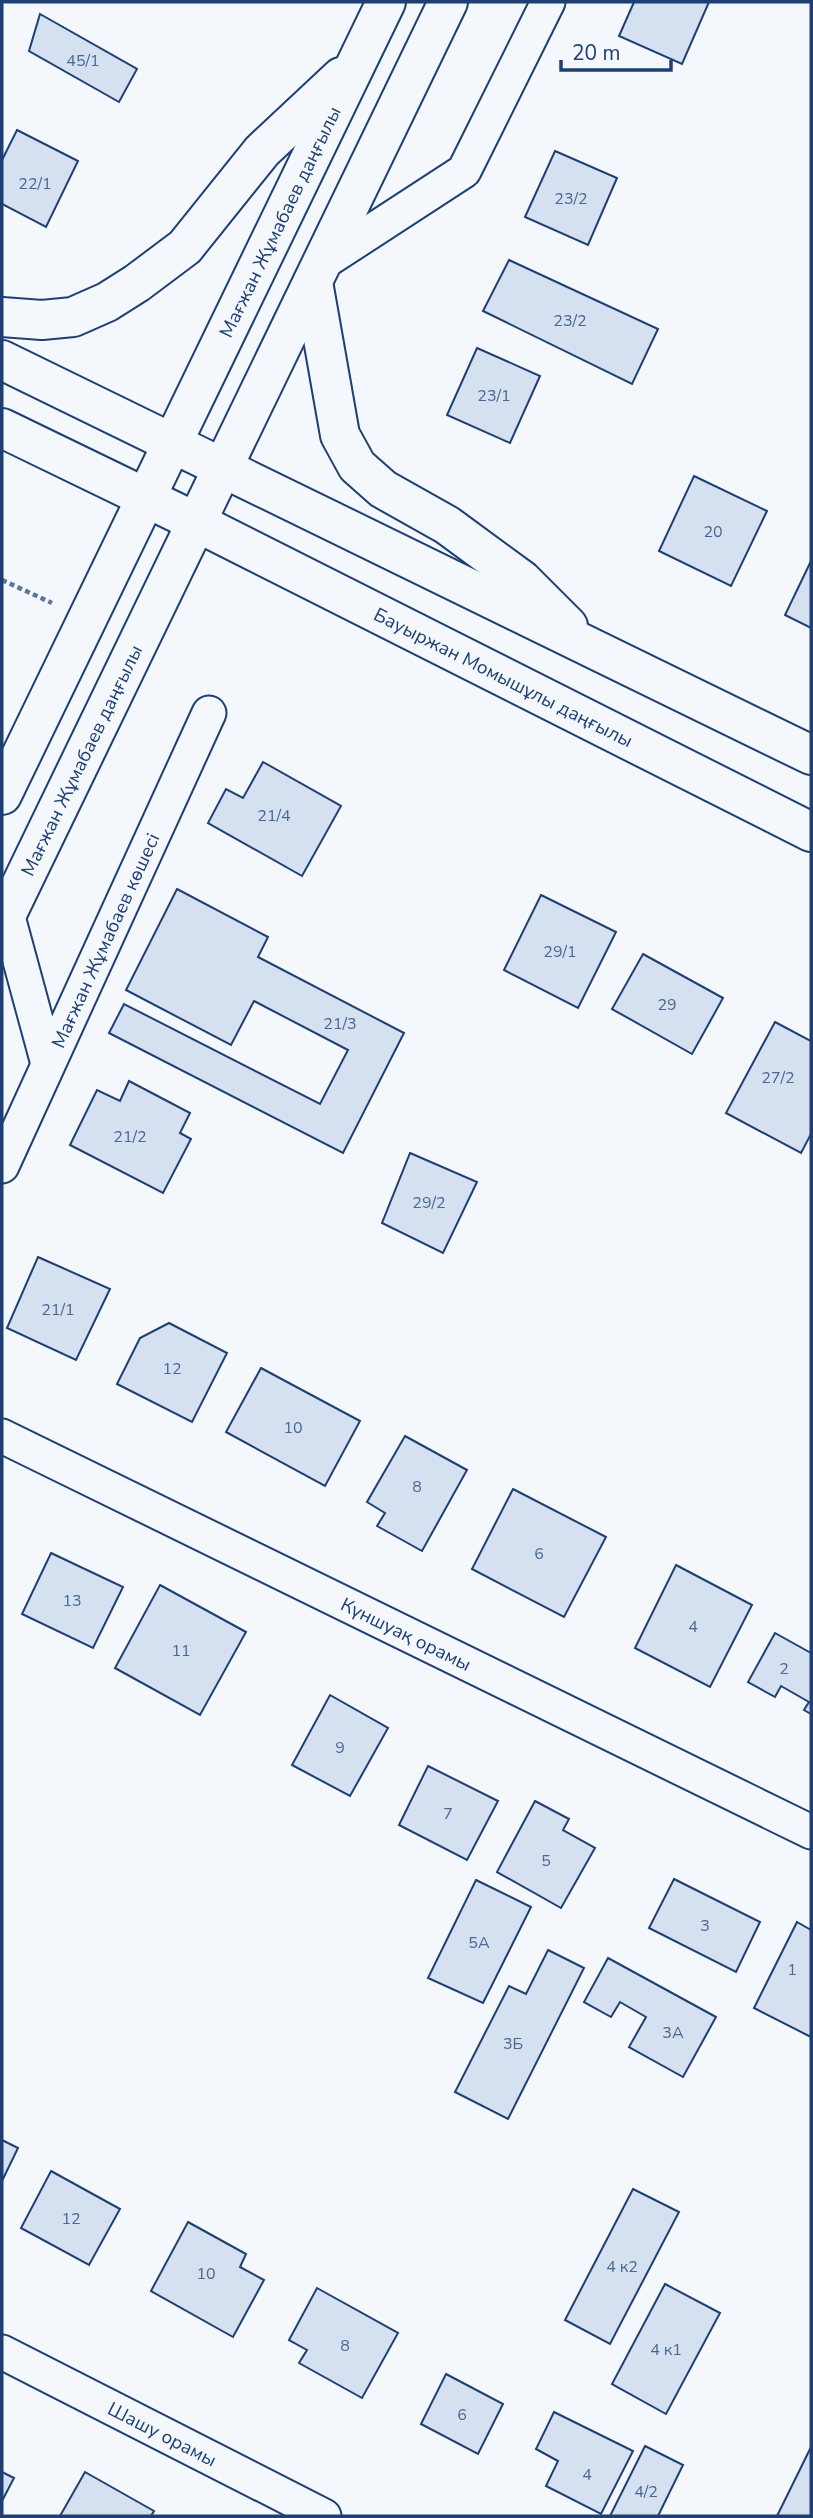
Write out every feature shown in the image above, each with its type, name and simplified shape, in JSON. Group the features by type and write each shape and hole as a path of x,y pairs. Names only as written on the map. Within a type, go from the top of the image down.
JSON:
{"main road":[{"path":"224,466 449,2"},
{"name":"Мағжан Жұмабаев даңғылы","path":"145,498 358,61 378,9"},
{"path":"2,317 42,320 73,317 107,302 137,283 185,247 262,151 358,61"},
{"path":"317,273 340,435 357,466 383,489 447,525 522,580 592,649"},
{"path":"2,360 224,466 811,755"},
{"path":"2,428 145,498 2,795"},
{"name":"Мағжан Жұмабаев даңғылы","path":"4,918 224,466"},
{"name":"Бауыржан Момышұлы даңғылы","path":"145,498 811,832"}],"street":[{"path":"317,273 464,171 548,2"},
{"name":"Мағжан Жұмабаев көшесі","path":"2,1166 209,713"},
{"path":"4,918 48,1065"},
{"name":"Күншуақ орамы","path":"2,1436 811,1832"},
{"name":"Шашу орамы","path":"2,2352 324,2516"}],"path":[{"path":"2,580 52,604"}],"building":[{"path":"634,2 709,2 682,64 619,36"},
{"path":"40,14 137,69 119,102 29,51"},
{"path":"17,130 78,161 46,227 2,204 2,160"},
{"path":"555,151 617,178 588,245 525,217"},
{"path":"509,260 658,329 632,384 483,311"},
{"path":"477,348 540,376 510,443 447,415"},
{"path":"694,476 767,511 731,586 659,551"},
{"path":"811,561 811,628 785,615"},
{"path":"263,762 341,806 302,876 208,823 226,789 243,798"},
{"path":"177,889 268,937 258,957 404,1033 343,1153 109,1033 124,1004 320,1104 348,1050 254,1001 231,1045 126,990"},
{"path":"541,895 616,932 578,1008 504,970"},
{"path":"643,954 723,998 692,1054 612,1009"},
{"path":"775,1022 811,1041 811,1134 801,1153 726,1113"},
{"path":"129,1081 190,1113 180,1133 191,1139 163,1193 70,1145 97,1090 120,1101"},
{"path":"410,1153 477,1182 443,1253 382,1223"},
{"path":"38,1257 110,1289 76,1360 7,1328"},
{"path":"169,1323 227,1353 192,1422 117,1384 140,1338"},
{"path":"261,1368 360,1421 325,1486 226,1432"},
{"path":"405,1436 467,1470 422,1551 377,1526 385,1513 367,1502"},
{"path":"513,1489 606,1537 564,1617 472,1569"},
{"path":"51,1553 123,1587 93,1648 22,1614"},
{"path":"676,1565 752,1605 710,1687 635,1648"},
{"path":"160,1585 246,1632 200,1715 115,1668"},
{"path":"775,1633 811,1653 811,1714 804,1710 809,1702 781,1686 775,1697 748,1682"},
{"path":"330,1695 388,1728 350,1796 292,1765"},
{"path":"428,1766 498,1801 467,1860 399,1825"},
{"path":"535,1801 569,1819 563,1830 595,1848 561,1908 497,1872"},
{"path":"674,1879 760,1922 736,1972 649,1928"},
{"path":"476,1880 531,1907 483,2003 428,1978"},
{"path":"797,1922 811,1930 811,2037 754,2008"},
{"path":"548,1950 584,1968 508,2119 455,2092 509,1986 526,1994"},
{"path":"608,1958 716,2017 683,2077 629,2047 646,2017 620,2002 611,2017 584,2002"},
{"path":"2,2140 18,2148 2,2181"},
{"path":"51,2171 120,2209 89,2265 21,2228"},
{"path":"633,2189 679,2212 610,2344 565,2320"},
{"path":"188,2222 246,2254 240,2267 264,2280 233,2337 151,2291"},
{"path":"665,2284 720,2313 666,2414 612,2384"},
{"path":"317,2288 398,2333 362,2398 299,2363 307,2350 289,2340"},
{"path":"446,2374 503,2404 478,2454 421,2424"},
{"path":"554,2412 633,2451 601,2514 546,2486 558,2461 536,2449"},
{"path":"645,2446 683,2465 658,2516 610,2516"},
{"path":"811,2447 811,2516 777,2516"},
{"path":"2,2472 14,2478 2,2501"},
{"path":"85,2472 154,2511 151,2516 60,2516"}]}
